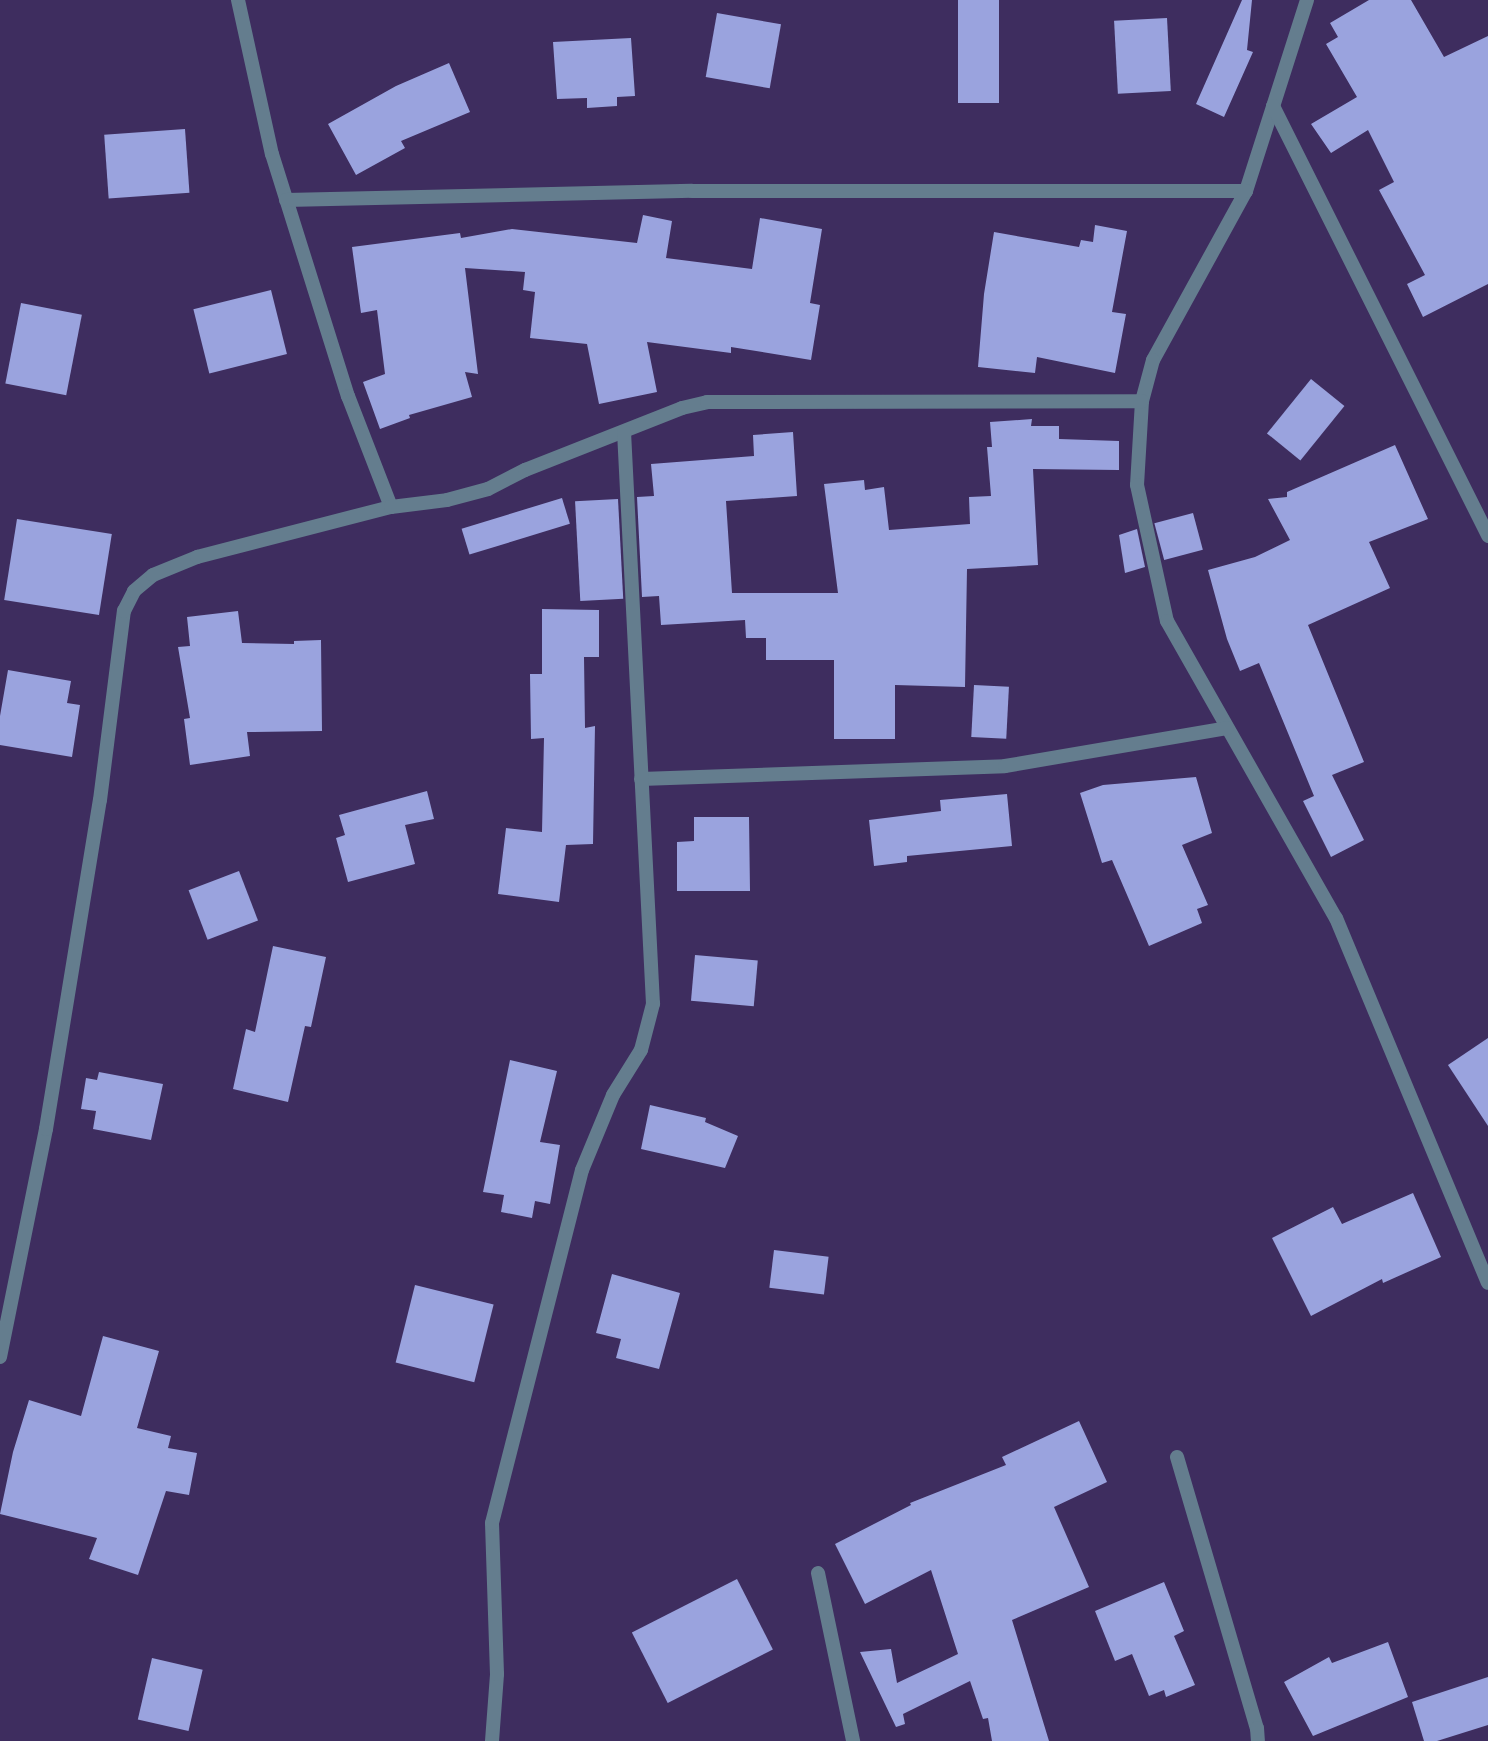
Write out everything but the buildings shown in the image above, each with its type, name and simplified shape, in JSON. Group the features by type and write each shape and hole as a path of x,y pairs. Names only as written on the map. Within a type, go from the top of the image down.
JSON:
{"street":[{"path":"238,0 272,154 348,396 391,507"},
{"path":"1307,0 1246,191 1153,360 1142,401 1137,485 1167,621 1336,918 1488,1283"},
{"path":"1273,106 1488,536"},
{"path":"286,200 692,191 1246,191"},
{"path":"0,1357 53,1088 100,800 124,611 134,591 153,575 197,557 391,507 447,500 488,489 524,470 682,408 707,402 1142,401"},
{"path":"492,1741 497,1605 491,1559 492,1523 582,1170 613,1095 642,1050 653,1004 624,432"},
{"path":"640,779 1005,766 1227,728"},
{"path":"1177,1457 1257,1728 1258,1741"},
{"path":"818,1573 853,1741"}]}
